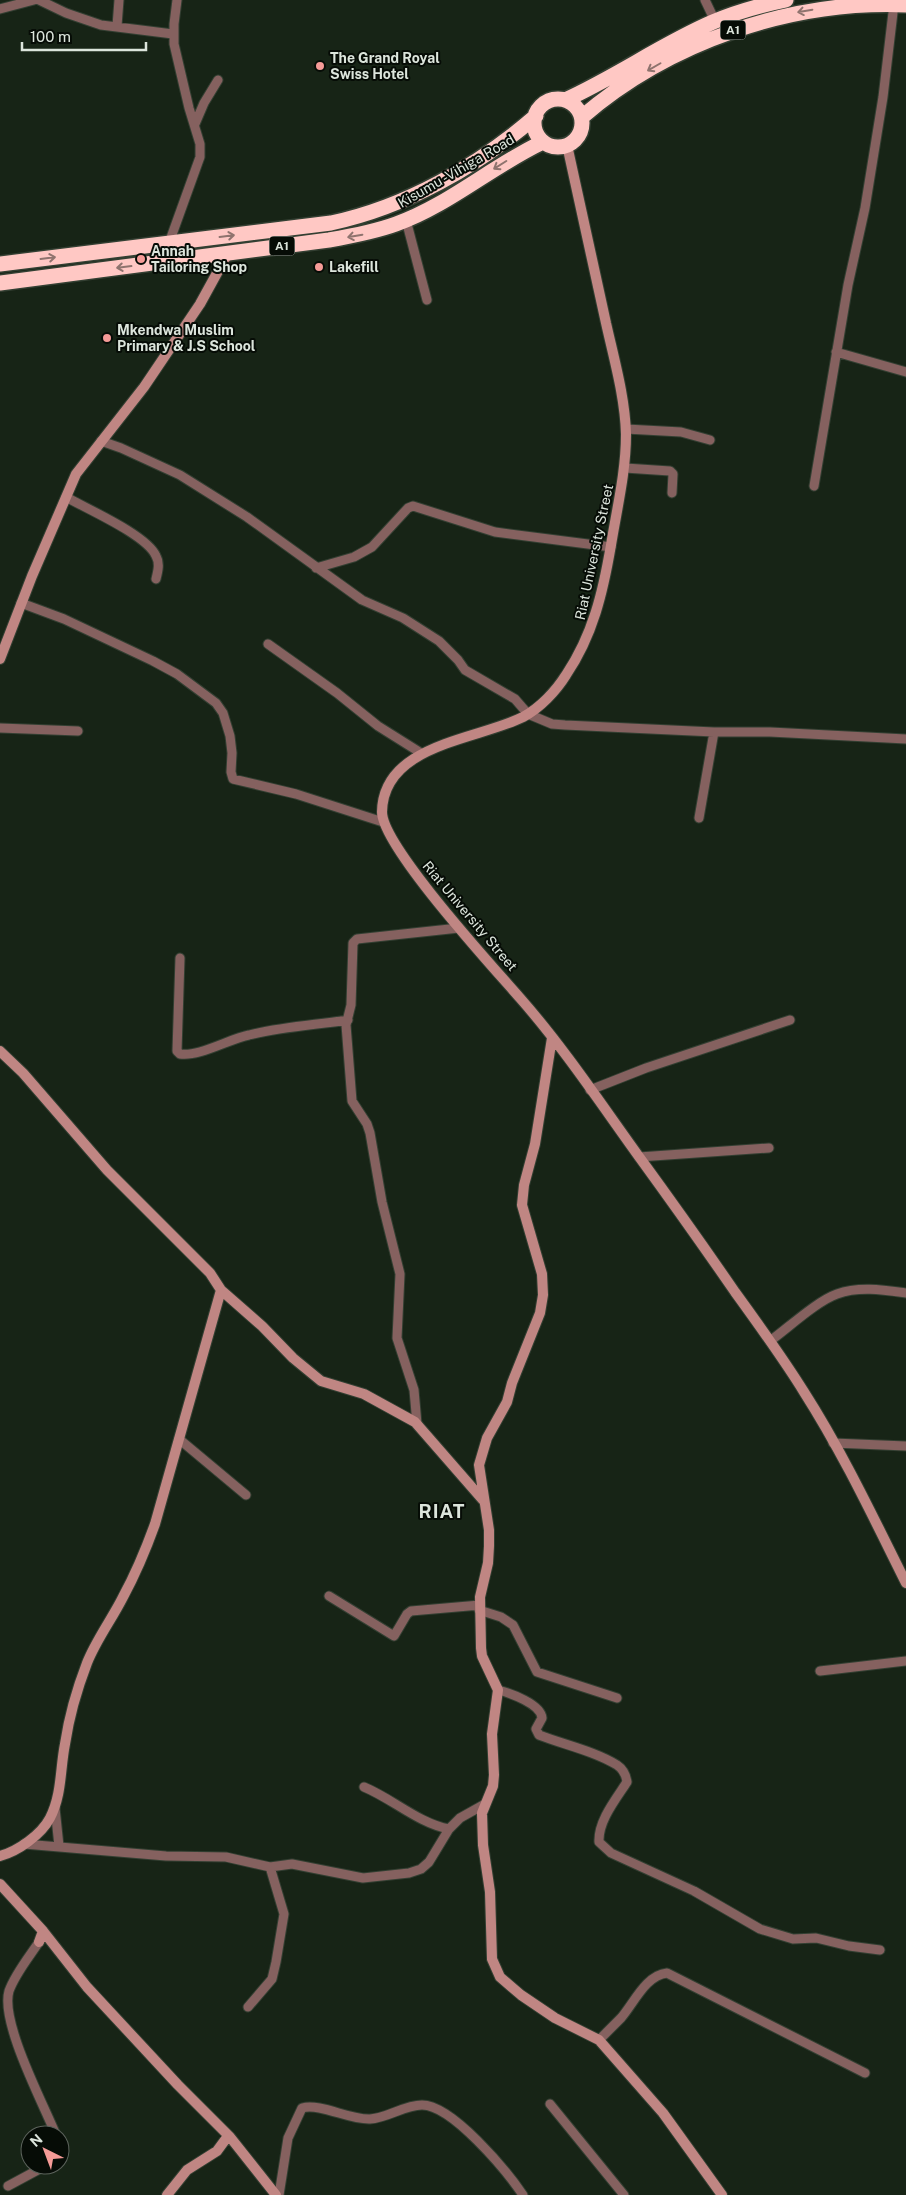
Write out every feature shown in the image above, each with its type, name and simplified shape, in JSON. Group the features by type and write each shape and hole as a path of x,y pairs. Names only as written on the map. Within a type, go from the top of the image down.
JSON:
{"highway":[{"name":"A1","path":"536,116 542,106 548,101 565,100 590,89 684,36 715,21 786,0"},
{"name":"A1","path":"582,117 624,84 673,56 761,20 804,11 848,5 900,5"},
{"path":"536,116 535,129 543,142 556,147 568,145 580,133 582,117 578,110 565,100"},
{"name":"Kisumu -Vihiga Road","path":"0,264 322,224 356,218 427,189 513,136 536,116"},
{"name":"Kisumu -Vihiga Road","path":"0,283 228,254 364,234 406,220 448,198 522,152 543,142"}],"street":[{"path":"0,9 34,0"},
{"path":"39,0 66,13 100,24 173,34"},
{"path":"117,26 119,0"},
{"path":"169,243 200,157 200,144 189,108 173,34 177,0"},
{"path":"705,0 715,21"},
{"path":"814,486 836,352 865,208 900,5"},
{"path":"195,124 204,103 218,80"},
{"name":"Riat University Street","path":"568,145 612,348 626,429 625,468 611,546 593,626 583,647 561,683 528,714 421,754 400,771 390,782 384,797 383,822 400,853 459,928 536,1016 770,1341 805,1393 834,1444 906,1583"},
{"path":"406,220 427,300"},
{"path":"0,659 21,603 76,474 144,388 200,304 228,254"},
{"path":"836,352 906,372"},
{"path":"626,429 681,432 710,440"},
{"path":"101,441 180,474 247,517 362,600 403,618 439,641 465,670 515,699 528,714 552,724 906,739"},
{"path":"625,468 670,471 673,474 672,493"},
{"path":"66,497 146,543 157,557 158,569 156,579"},
{"path":"316,568 354,557 372,547 408,508 413,506 495,532 611,546"},
{"path":"21,603 64,619 153,661 177,674 216,703 224,713 230,736 232,753 231,772 233,779 296,794 383,822"},
{"path":"268,644 337,693 378,726 421,754"},
{"path":"0,728 78,731"},
{"path":"699,818 714,732"},
{"path":"417,1424 414,1390 397,1338 396,1318 400,1298 400,1274 382,1202 370,1133 367,1124 352,1101 346,1025 352,1005 353,943 355,941 459,928"},
{"path":"180,958 176,1009 177,1051 180,1054 212,1048 250,1034 348,1020"},
{"path":"590,1090 646,1068 790,1020"},
{"path":"552,1038 535,1144 527,1169 522,1195 522,1205 542,1274 543,1296 540,1313 512,1383 507,1402 488,1438 479,1465 489,1546 480,1608 482,1656 498,1690 492,1734 494,1780 482,1813 482,1845 490,1892 492,1959 500,1977 521,1995 554,2018 599,2040 663,2113 722,2195"},
{"path":"0,1050 23,1073 107,1170 210,1273 221,1290 262,1326 293,1358 321,1381 364,1394 417,1424 485,1503"},
{"path":"639,1157 768,1148"},
{"path":"770,1341 824,1301 837,1294 879,1288 906,1293"},
{"path":"0,1856 24,1844 49,1820 55,1808 61,1783 68,1724 88,1662 124,1596 146,1549 155,1524 221,1290"},
{"path":"179,1439 246,1495"},
{"path":"834,1444 906,1446"},
{"path":"329,1596 394,1636 409,1612 480,1608 501,1617 513,1625 537,1672 617,1698"},
{"path":"820,1671 906,1661"},
{"path":"498,1690 510,1693 538,1709 542,1718 536,1729 539,1735 587,1752 622,1769 626,1775 627,1782 606,1817 599,1835 599,1842 610,1853 694,1891 760,1929 793,1939 816,1938 849,1946 880,1950"},
{"path":"364,1787 384,1796 426,1822 449,1829"},
{"path":"24,1844 166,1856 226,1858 270,1867 292,1864 363,1878 409,1873 421,1868 429,1862 449,1829 460,1818 485,1804"},
{"path":"55,1808 59,1846"},
{"path":"248,2007 272,1979 278,1953 284,1914 270,1867"},
{"path":"0,1884 43,1931 87,1988 178,2086 228,2136 278,2195"},
{"path":"43,1931 39,1942 12,1984 9,1993 9,2014 20,2051 52,2125"},
{"path":"599,2040 622,2017 650,1981 662,1973 668,1972 865,2073"},
{"path":"550,2104 624,2195"},
{"path":"278,2195 288,2138 302,2108 315,2108 370,2119 419,2105 431,2106 456,2121 491,2156 523,2195"},
{"path":"167,2195 187,2170 217,2151 228,2136"},
{"path":"8,2186 28,2175"}],"place":[{"name":"The Grand Royal Swiss Hotel","path":"320,66"},
{"name":"Annah Tailoring Shop","path":"141,259"},
{"name":"Lakefill","path":"319,267"},
{"name":"Mkendwa Muslim Primary & J.S School","path":"107,338"}],"district":[{"name":"RIAT","path":"442,1511"}]}
